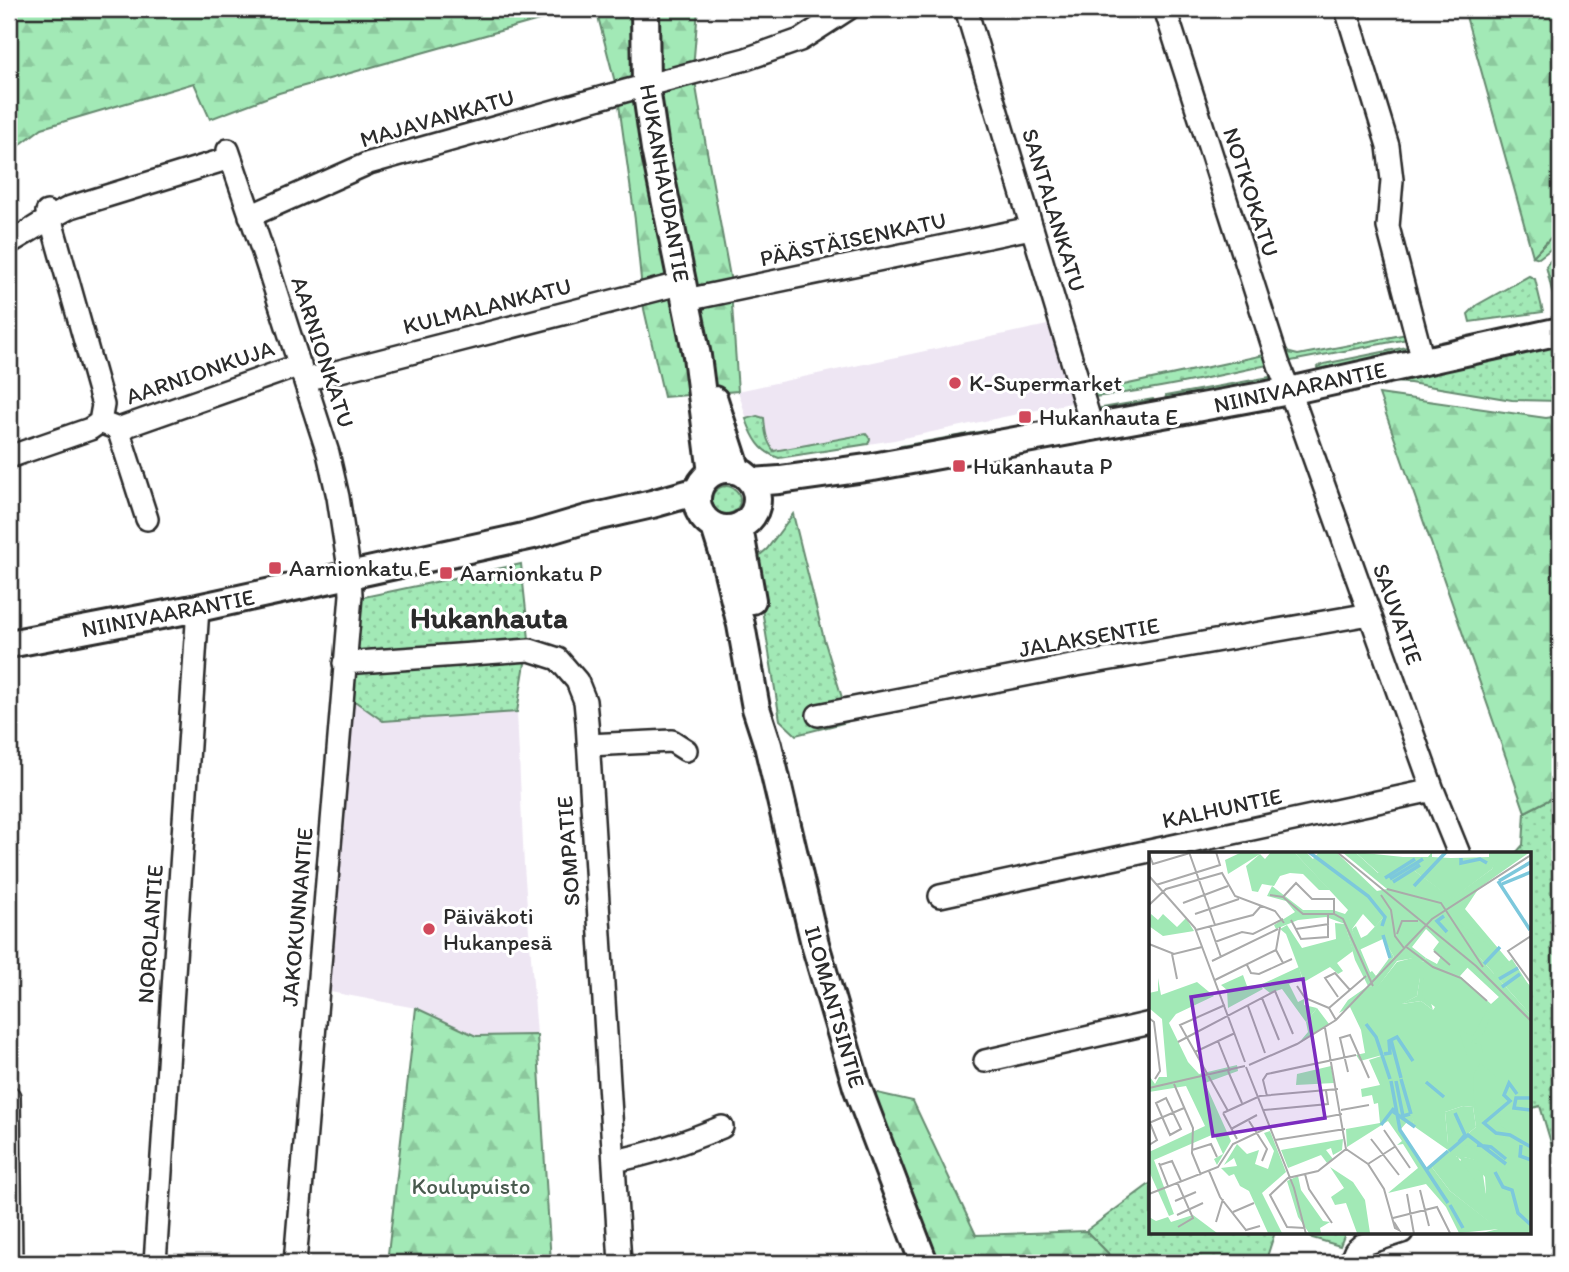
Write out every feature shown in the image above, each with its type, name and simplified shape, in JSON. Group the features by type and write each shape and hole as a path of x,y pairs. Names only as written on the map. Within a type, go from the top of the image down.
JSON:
{"main road":[{"name":"HUKANHAUDANTIE","path":"645,9 646,87 655,149 726,500"},
{"name":"NIINIVAARANTIE","path":"9,644 198,608 533,535 589,530 671,516 726,500 784,497 873,467 1289,391 1560,331"},
{"name":"ILOMANTSINTIE","path":"726,500 724,556 741,625 756,708 768,745 815,944 857,1087 924,1263"}],"street":[{"name":"MAJAVANKATU","path":"250,216 369,163 746,60 800,40 848,9"},
{"name":"SANTALANKATU","path":"966,9 1092,427"},
{"name":"NOTKOKATU","path":"1165,9 1289,391"},
{"path":"1346,9 1388,146 1392,180 1388,228 1423,361"},
{"name":"AARNIONKATU","path":"48,214 229,154 328,453 350,575"},
{"path":"9,243 32,230 48,214 109,426 147,519"},
{"name":"PÄÄSTÄISENKATU","path":"684,292 1031,228"},
{"name":"KULMALANKATU","path":"302,372 684,292"},
{"name":"AARNIONKUJA","path":"9,457 90,429 302,372"},
{"name":"SAUVATIE","path":"1289,391 1433,790 1458,852"},
{"name":"JAKOKUNNANTIE","path":"296,1263 351,595 350,575"},
{"name":"NOROLANTIE","path":"155,1263 198,608"},
{"name":"JALAKSENTIE","path":"818,715 1071,666 1370,614"},
{"name":"SOMPATIE","path":"344,663 530,650 558,659 577,681 585,701 620,1263"},
{"path":"588,745 672,741 686,750"},
{"name":"KALHUNTIE","path":"940,897 1433,790"},
{"path":"985,1061 1149,1023"},
{"path":"9,1097 11,1263"},
{"path":"614,1161 642,1156 722,1127"},
{"path":"1350,1263 1355,1251 1362,1245 1396,1234"}],"shaded area":[{"path":"1057,323 1080,401 894,440 779,458 762,449 752,435 738,391"},
{"name":"Päiväkoti Hukanpesä","path":"349,697 383,721 517,712 524,866 537,1035 476,1036 416,1008 325,991"}],"green space":[{"path":"11,9 578,9 279,93 210,119 194,83 42,128 9,151 9,22 13,20"},
{"path":"596,9 698,9 693,69 730,277 738,391 664,397 644,309 617,90"},
{"path":"1464,9 1560,9 1560,228 1533,256"},
{"path":"1560,228 1560,242 1539,258 1533,256"},
{"path":"1560,253 1560,311 1557,312 1546,266"},
{"path":"1529,276 1535,279 1543,312 1470,322 1468,314 1477,305"},
{"path":"1412,333 1413,338 1284,362 1280,350 1285,348 1298,355"},
{"path":"1412,346 1407,354 1323,372 1318,371 1317,367 1324,364"},
{"path":"1538,348 1554,348 1560,401 1512,400 1389,382 1386,378"},
{"path":"1269,354 1272,364 1228,374 1094,397 1091,392"},
{"path":"1270,377 1270,383 1166,402 1165,399 1166,396"},
{"path":"1379,394 1546,418 1560,416 1560,794 1525,812"},
{"path":"1153,399 1155,405 1100,412 1096,409"},
{"path":"757,416 764,418 766,436 774,451 866,434 870,439 868,444 779,458 762,448 751,432 746,419"},
{"path":"985,431 986,439 902,454 901,446"},
{"path":"726,486 736,490 740,500 736,510 726,514 716,510 712,500 716,490"},
{"path":"793,514 847,722 796,735 780,720 754,560 767,549"},
{"path":"521,564 529,639 517,712 383,721 349,697 359,598"},
{"path":"1560,794 1560,1173 1540,1106 1530,1109 1530,852 1517,852 1523,845 1525,812"},
{"name":"Koulupuisto","path":"416,1008 476,1036 537,1035 551,1263 387,1263"},
{"path":"855,1088 913,1101 976,1235 1086,1231 1118,1263 921,1263"},
{"path":"1149,1184 1149,1234 1274,1234 1265,1263 1118,1263 1086,1231"},
{"path":"1299,1234 1344,1234 1340,1246"}],"place":[{"name":"K-Supermarket","path":"955,383"},
{"name":"Hukanhauta E","path":"1025,417"},
{"name":"Hukanhauta P","path":"959,466"},
{"name":"Aarnionkatu E","path":"275,568"},
{"name":"Aarnionkatu P","path":"446,573"},
{"name":"Päiväkoti Hukanpesä","path":"429,929"}],"district":[{"name":"Hukanhauta","path":"489,617"}]}
